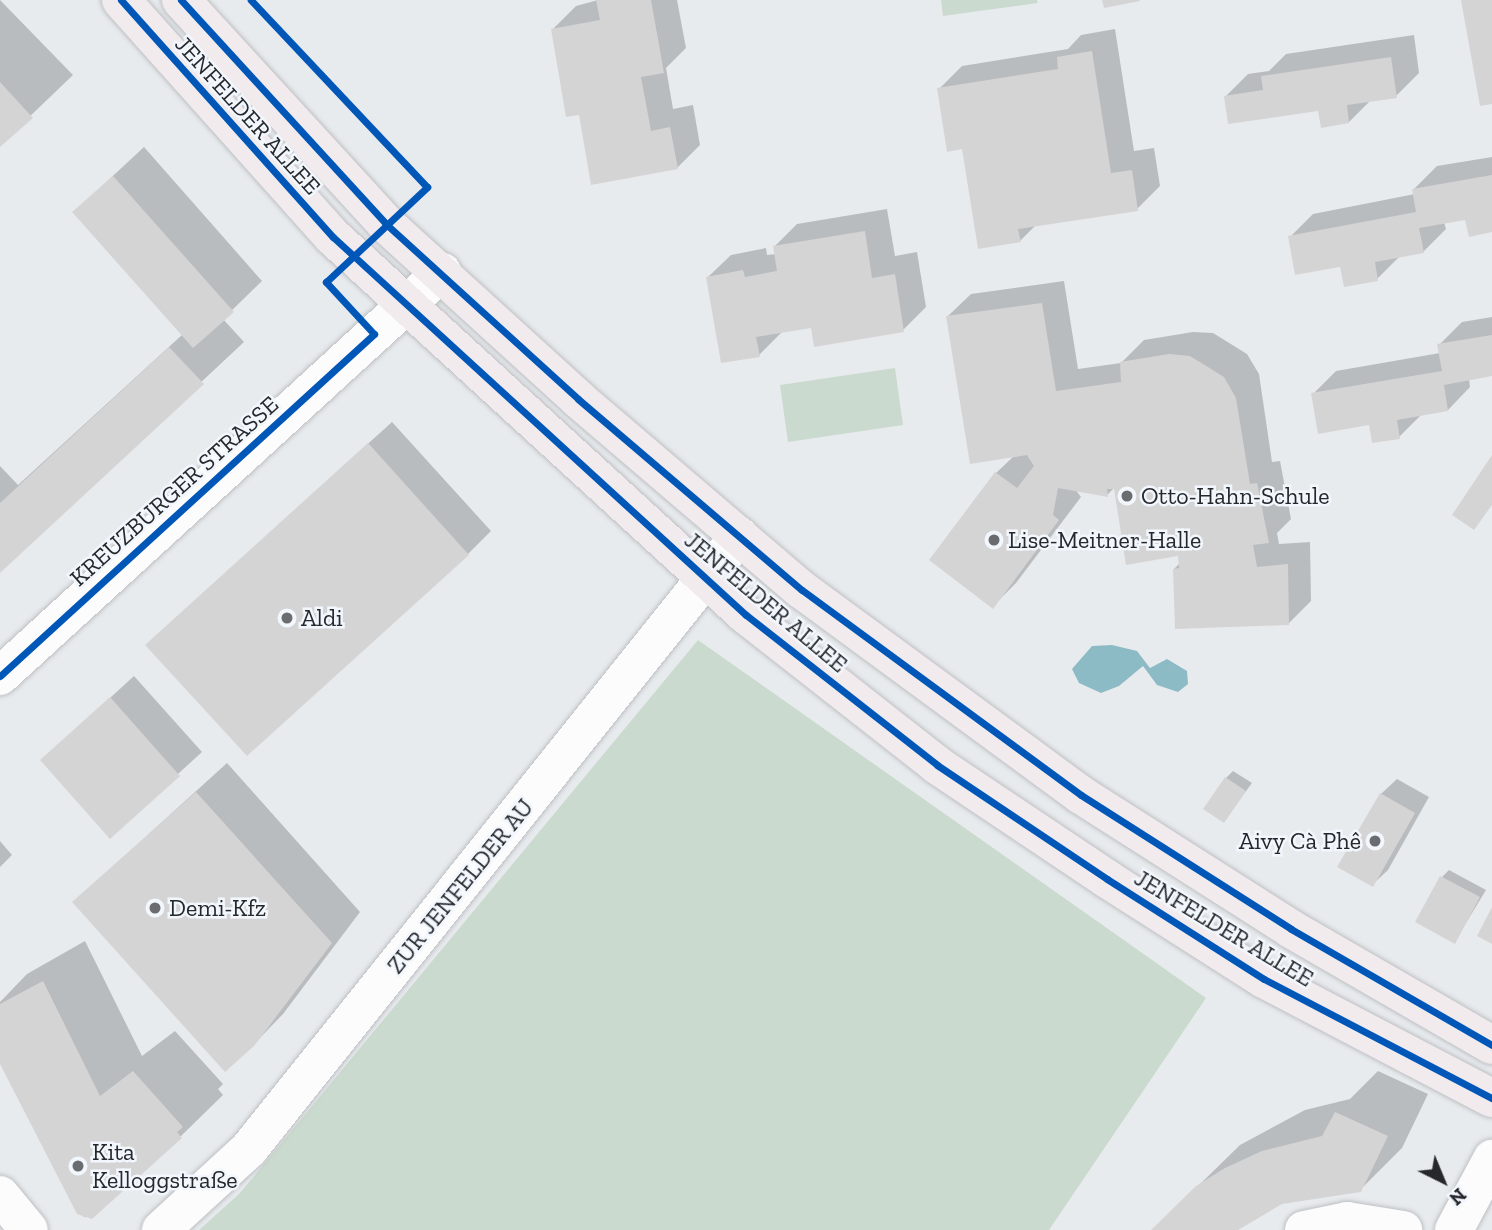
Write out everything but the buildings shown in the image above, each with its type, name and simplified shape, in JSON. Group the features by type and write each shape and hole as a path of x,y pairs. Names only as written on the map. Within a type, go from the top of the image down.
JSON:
{"main road":[{"name":"JENFELDER ALLEE","path":"121,0 333,237 704,579 937,765 1107,879 1264,979 1492,1098"},
{"name":"JENFELDER ALLEE","path":"181,0 386,224 442,272 578,399 802,590 1081,795 1291,929 1492,1045"}],"street":[{"name":"KREUZBURGER STRASSE","path":"0,676 442,272"},
{"name":"ZUR JENFELDER AU","path":"153,1227 249,1149 739,536"},
{"path":"1454,1230 1492,1159"},
{"path":"0,1195 29,1230"},
{"path":"1304,1230 1347,1222 1403,1230"}],"green space":[{"path":"941,0 1037,0 1038,3 943,16"},
{"path":"895,368 903,425 788,442 780,385"},
{"path":"698,640 1206,998 1049,1230 199,1230 240,1193"}],"water":[{"path":"1112,645 1137,651 1150,668 1167,659 1187,671 1188,684 1178,692 1157,685 1143,666 1119,686 1101,693 1079,683 1072,669 1092,646"}],"cycle path":[{"path":"121,0 333,237 746,615 937,765 1107,879 1264,979 1492,1098"},
{"path":"181,0 386,224 578,399 802,590 1081,795 1291,929 1492,1045"},
{"path":"0,676 374,334 326,282 427,187 251,0"}],"place":[{"name":"Otto-Hahn-Schule","path":"1127,496"},
{"name":"Lise-Meitner-Halle","path":"994,540"},
{"name":"Aldi","path":"287,618"},
{"name":"Aivy Cà Phê","path":"1375,841"},
{"name":"Demi-Kfz","path":"155,908"},
{"name":"Kita Kelloggstraße","path":"78,1166"}]}
